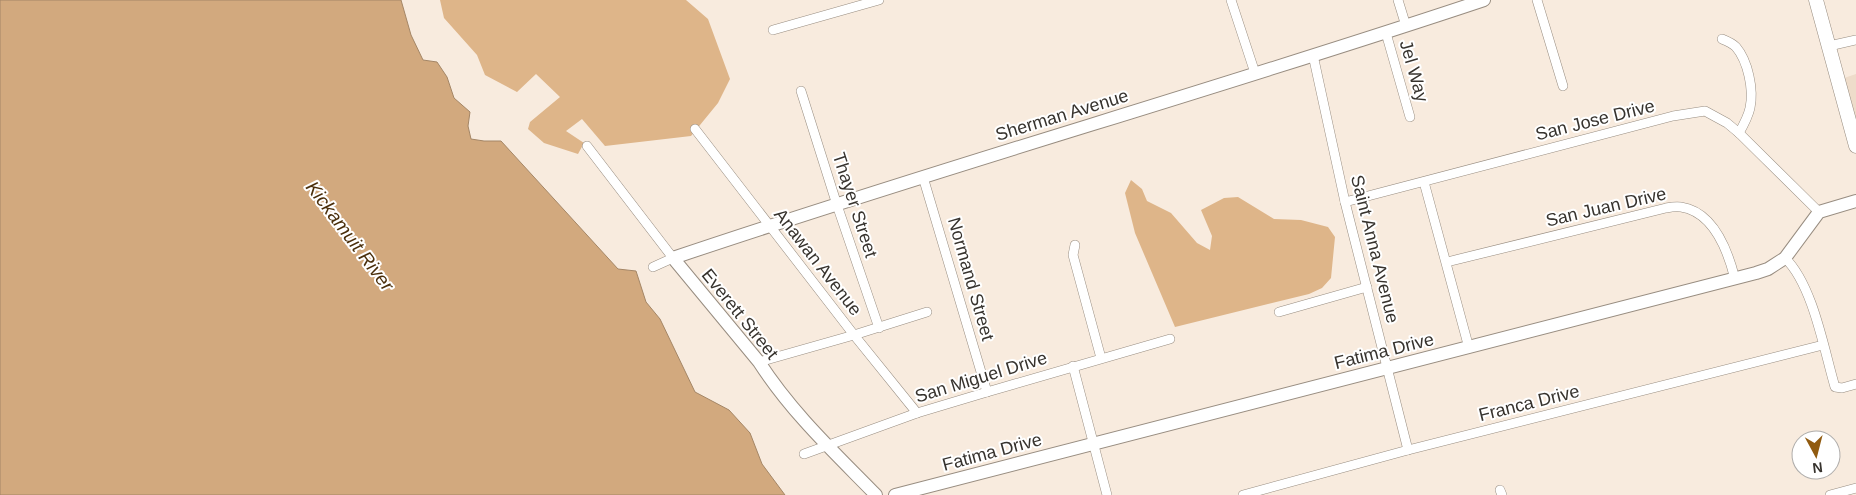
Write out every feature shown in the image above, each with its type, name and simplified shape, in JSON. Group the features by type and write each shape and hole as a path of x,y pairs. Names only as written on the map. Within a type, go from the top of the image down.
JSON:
{"main road":[{"path":"1816,0 1856,146"}],"street":[{"path":"773,30 880,0"},
{"path":"1231,0 1255,73"},
{"path":"1398,0 1406,26"},
{"name":"Sherman Avenue","path":"653,267 673,258 769,225 1386,33 1484,0"},
{"path":"1537,0 1563,86"},
{"name":"Jel Way","path":"1386,33 1410,117"},
{"path":"1722,39 1735,46 1744,61 1748,76 1751,95 1750,108 1739,134"},
{"path":"1829,46 1856,40"},
{"name":"Saint Anna Avenue","path":"1313,55 1345,202 1408,450"},
{"name":"Thayer Street","path":"801,91 879,328"},
{"name":"San Jose Drive","path":"1345,202 1664,119 1705,111 1727,123 1819,212"},
{"name":"Anawan Avenue","path":"695,129 854,336 917,414"},
{"name":"Everett Street","path":"587,146 673,258 759,362 775,386 812,432 876,495"},
{"name":"Normand Street","path":"923,176 987,392"},
{"path":"1424,182 1469,348"},
{"path":"1819,212 1856,201"},
{"name":"San Juan Drive","path":"1447,262 1680,206 1698,214 1716,232 1729,255 1735,278"},
{"name":"Fatima Drive","path":"896,495 1768,269 1785,258 1819,212"},
{"path":"1075,245 1073,255 1101,358"},
{"path":"1785,258 1790,262 1816,316 1835,387 1842,388 1856,384"},
{"path":"1279,312 1367,287"},
{"path":"759,362 854,336 927,312"},
{"name":"San Miguel Drive","path":"804,454 917,414 987,392 1170,339"},
{"name":"Franca Drive","path":"1243,495 1408,450 1823,345"},
{"path":"1073,366 1107,495"},
{"path":"1830,495 1856,488"}],"shaded area":[{"path":"440,0 686,0 708,19 730,79 718,103 691,136 605,146 582,119 566,131 584,143 578,154 544,143 528,129 530,122 560,97 536,74 517,92 485,75 477,55 444,18"},
{"path":"1856,74 1856,119 1844,78"},
{"path":"1131,180 1142,189 1147,201 1171,213 1197,243 1210,250 1212,236 1201,210 1224,198 1238,197 1274,219 1301,220 1328,227 1335,237 1331,278 1322,288 1309,294 1175,327 1135,233 1125,193"}],"water":[{"name":"Kickamuit River","path":"0,0 401,0 411,35 423,60 437,62 447,77 454,98 470,112 468,126 471,139 501,141 618,269 636,271 646,302 660,319 695,392 729,410 750,433 762,464 785,495 0,495"}]}
